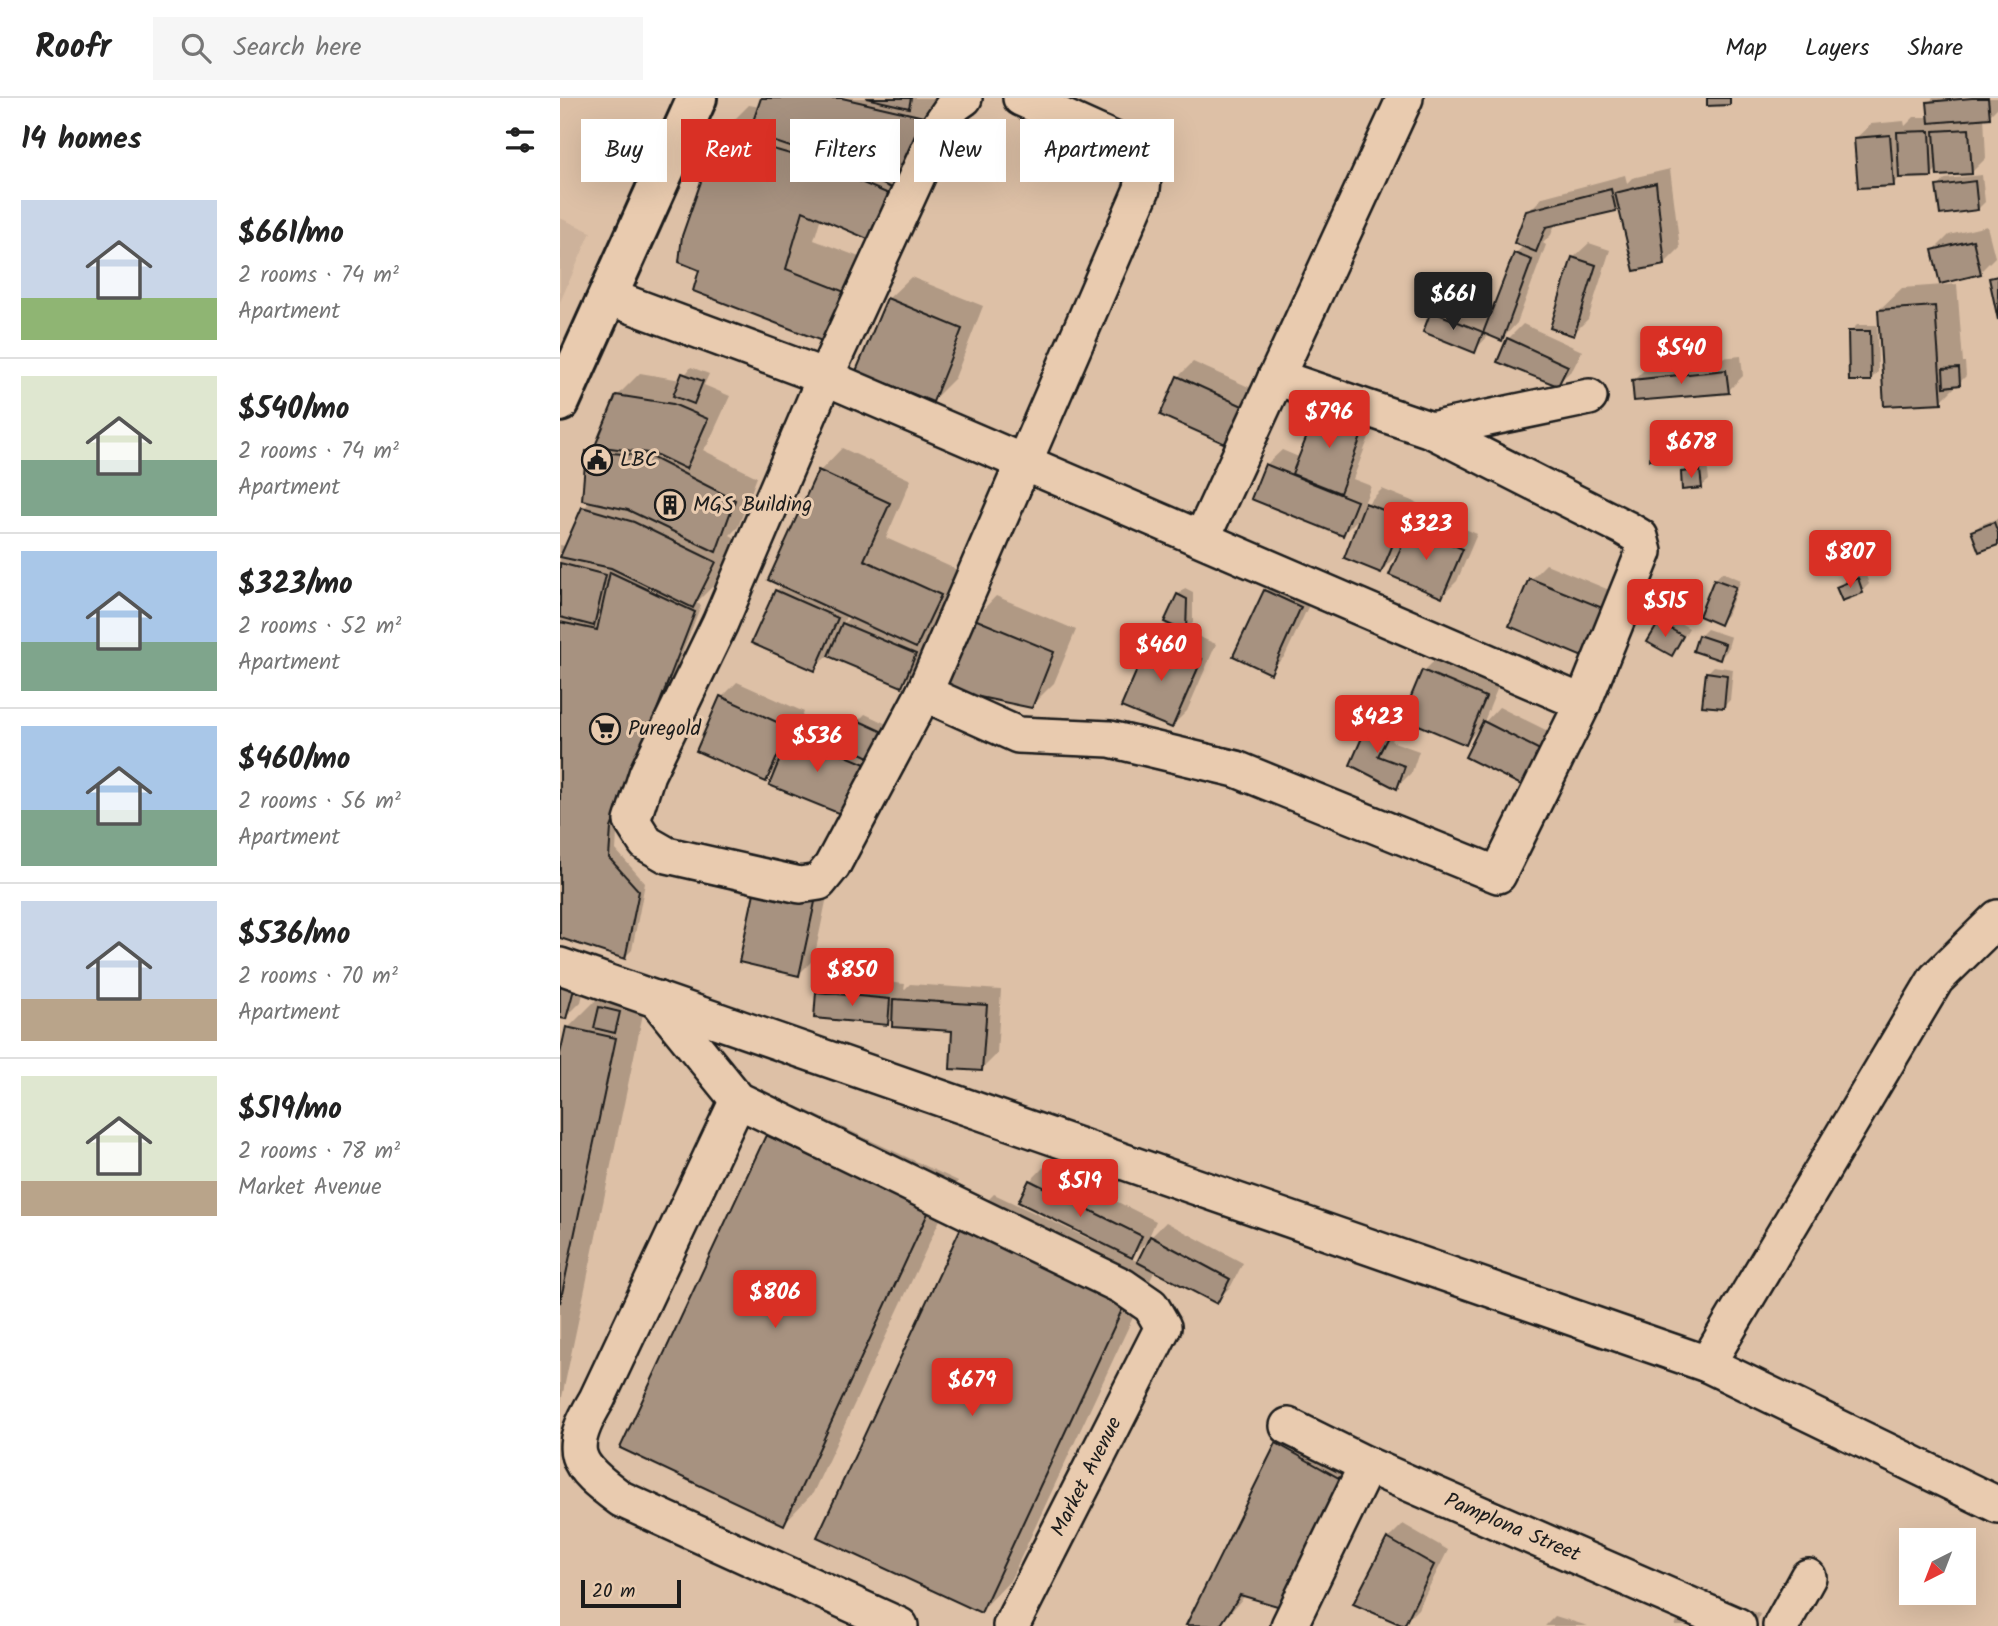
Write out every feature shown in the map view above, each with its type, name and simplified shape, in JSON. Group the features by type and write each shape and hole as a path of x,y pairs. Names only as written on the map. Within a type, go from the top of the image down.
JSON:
{"main road":[{"path":"560,402 697,98"}],"street":[{"path":"964,98 954,105 941,124 825,377 720,623 647,774 632,821 646,843 667,855 800,885 819,882 832,866 924,693 1142,189 1144,175 1135,155 1123,144 1021,98"},
{"path":"1202,538 1405,98"},
{"path":"608,297 825,377 1583,703"},
{"path":"924,693 1018,735 1110,738 1236,769 1498,875 1583,703 1644,552 1640,537 1431,430 1276,377"},
{"path":"1431,430 1589,397"},
{"path":"1707,1364 1936,979 1998,918"},
{"path":"560,965 1707,1364 1998,1505"},
{"path":"656,999 738,1100 597,1399 580,1426 578,1454 587,1472 621,1499 900,1626"},
{"name":"Market Avenue","path":"738,1100 1122,1286 1152,1306 1163,1327 1011,1626"},
{"name":"Pamplona Street","path":"1288,1426 1367,1465 1738,1626"},
{"path":"1289,1626 1367,1465"},
{"path":"1781,1626 1808,1577"}],"shaded area":[{"path":"560,218 591,232 560,302"}],"building":[{"path":"761,98 842,98 928,118 914,119 914,150 900,181 900,119 790,119 790,147 776,142 776,119 754,119"},
{"path":"866,98 911,98 909,108"},
{"path":"1707,98 1730,98 1730,105 1707,106"},
{"path":"1988,98 1990,118 1929,123 1927,102"},
{"path":"1969,129 1972,174 1937,176 1934,131"},
{"path":"1930,131 1932,177 1899,178 1897,132"},
{"path":"1890,135 1894,186 1858,188 1854,138"},
{"path":"776,150 790,154 790,182 861,182 889,194 870,240 803,211 786,269 850,294 827,343 693,291 699,270 679,262 682,236 701,182 776,182"},
{"path":"1975,181 1978,210 1940,215 1936,186"},
{"path":"878,182 900,182 896,190"},
{"path":"1656,183 1665,265 1634,271 1615,193"},
{"path":"1611,189 1616,211 1546,227 1536,252 1514,243 1526,211"},
{"path":"1973,240 1981,274 1940,284 1932,250"},
{"path":"1514,253 1532,260 1502,341 1483,333"},
{"path":"1572,257 1596,265 1574,336 1550,328"},
{"path":"1998,276 1998,320 1989,278"},
{"path":"887,298 962,329 933,402 856,371"},
{"path":"1935,306 1942,403 1884,406 1878,310"},
{"path":"1431,311 1483,332 1475,353 1423,332"},
{"path":"1848,331 1870,331 1871,381 1849,381"},
{"path":"1507,338 1568,366 1558,386 1497,362"},
{"path":"1959,368 1960,385 1944,387 1943,369"},
{"path":"1726,370 1729,393 1634,401 1632,380"},
{"path":"682,373 703,381 694,404 673,396"},
{"path":"1177,376 1247,408 1230,446 1160,415"},
{"path":"616,395 673,404 708,419 686,469 655,454 595,446"},
{"path":"1318,408 1365,426 1340,493 1292,474"},
{"path":"1652,442 1686,447 1683,464 1650,460"},
{"name":"MGS Building","path":"586,451 649,456 735,500 716,552 628,510 582,500"},
{"path":"1265,464 1357,501 1343,536 1251,499"},
{"path":"818,470 890,503 864,560 941,595 916,648 768,580"},
{"path":"1700,470 1702,488 1682,490 1681,472"},
{"path":"1365,503 1404,518 1381,573 1344,558"},
{"path":"582,507 634,522 716,562 693,608 611,568 560,557"},
{"path":"1994,522 1998,545 1979,552 1971,531"},
{"path":"1410,527 1463,549 1442,598 1389,575"},
{"path":"560,563 606,575 594,626 560,617"},
{"name":"Puregold","path":"610,572 695,612 611,828 609,858 639,891 625,959 560,938 560,622 597,630"},
{"path":"1529,578 1605,609 1585,658 1509,626"},
{"path":"1858,578 1863,593 1842,601 1836,587"},
{"path":"1714,579 1736,587 1720,625 1699,616"},
{"path":"775,590 838,618 815,671 751,643"},
{"path":"1264,590 1301,607 1271,674 1233,656"},
{"path":"1177,594 1187,599 1186,632 1164,622"},
{"path":"972,618 1054,652 1032,708 942,689"},
{"path":"1659,622 1683,636 1672,656 1647,642"},
{"path":"842,623 916,654 902,687 828,656"},
{"path":"1698,635 1725,644 1720,660 1693,651"},
{"path":"1151,637 1202,659 1172,728 1121,707"},
{"path":"1422,670 1486,697 1466,745 1402,718"},
{"path":"1706,672 1727,675 1724,708 1702,706"},
{"path":"720,696 790,728 766,782 696,751"},
{"path":"1371,717 1393,727 1378,756 1405,766 1397,789 1350,765"},
{"path":"857,720 883,732 871,758 844,745"},
{"path":"1483,721 1540,750 1523,786 1465,757"},
{"path":"791,732 865,764 843,815 769,785"},
{"path":"755,888 815,902 799,976 739,962"},
{"path":"560,985 574,989 566,1019 560,1018"},
{"path":"816,992 890,999 888,1025 814,1018"},
{"path":"893,999 987,1005 982,1071 950,1069 952,1031 892,1027"},
{"path":"599,1007 620,1012 615,1033 594,1028"},
{"path":"566,1027 616,1038 560,1303 560,1054"},
{"path":"766,1135 929,1211 784,1525 620,1448"},
{"path":"1029,1180 1142,1236 1132,1258 1018,1202"},
{"path":"963,1223 1127,1299 981,1613 817,1537"},
{"path":"1150,1236 1230,1279 1217,1304 1137,1262"},
{"path":"1276,1443 1344,1481 1281,1607 1240,1595 1220,1626 1186,1625"},
{"path":"1387,1538 1434,1565 1404,1626 1353,1604"}],"place":[{"name":"LBC","path":"597,460"},
{"name":"MGS Building","path":"670,505"},
{"name":"Puregold","path":"605,729"}]}
